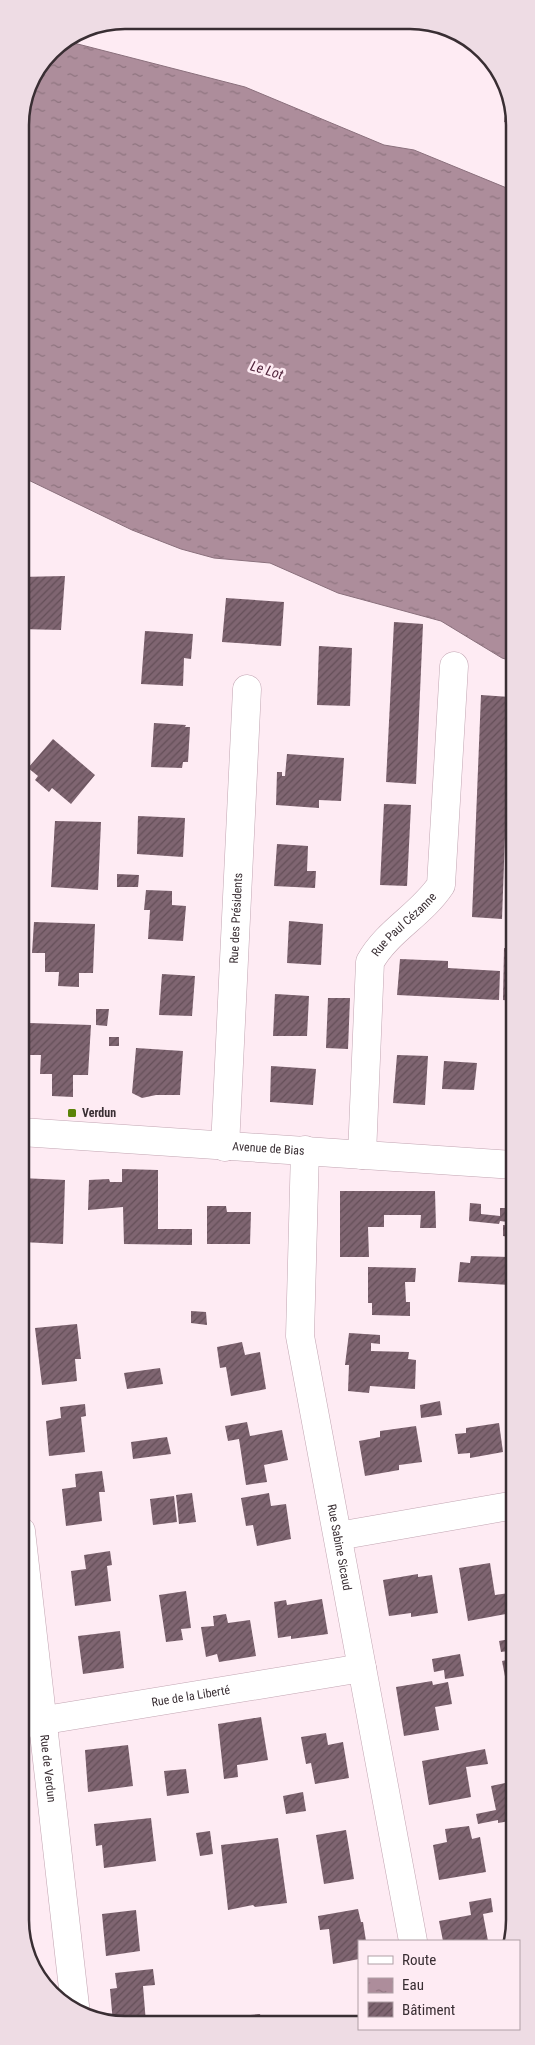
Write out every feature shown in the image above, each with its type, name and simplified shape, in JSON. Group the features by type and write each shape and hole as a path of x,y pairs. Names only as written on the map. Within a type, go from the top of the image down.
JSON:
{"street":[{"name":"Rue Paul Cézanne","path":"362,1155 370,962 378,947 432,898 441,885 454,666"},
{"name":"Rue des Présidents","path":"224,1147 247,689"},
{"name":"Avenue de Bias","path":"29,1133 506,1164"},
{"name":"Rue Sabine Sicaud","path":"305,1150 300,1336 413,1940"},
{"path":"338,1536 506,1506"},
{"name":"Rue de la Liberté","path":"31,1722 362,1668"},
{"name":"Rue de Verdun","path":"29,1684 31,1722 73,2001"}],"water":[{"name":"Le Lot","path":"74,43 245,87 384,145 414,150 506,188 506,659 441,621 338,593 270,563 214,558 181,549 132,530 29,480 29,118 36,88 48,66 61,52"}],"building":[{"path":"65,576 61,630 29,629 29,577"},
{"path":"226,598 284,602 281,646 222,642"},
{"path":"394,622 423,624 416,784 386,782"},
{"path":"145,631 193,634 191,659 184,658 183,686 141,684"},
{"path":"319,646 352,648 350,706 317,705"},
{"path":"481,695 506,697 506,808 502,919 472,917"},
{"path":"154,723 186,725 185,727 190,727 188,762 183,762 182,768 151,767"},
{"path":"53,739 95,775 71,804 52,788 49,792 35,780 38,776 29,767"},
{"path":"287,754 344,758 341,801 319,800 319,808 276,805 277,772 282,772 282,776 285,776"},
{"path":"384,804 411,805 407,886 380,885"},
{"path":"138,816 185,818 183,857 137,854"},
{"path":"55,821 101,822 98,890 51,887"},
{"path":"277,844 308,846 307,871 316,871 315,888 274,886"},
{"path":"117,874 139,875 138,887 117,887"},
{"path":"146,890 172,891 172,905 186,906 183,941 148,939 150,910 144,910"},
{"path":"289,921 323,924 321,965 287,963"},
{"path":"34,922 95,924 93,973 79,973 79,987 58,986 59,972 45,972 45,953 32,953"},
{"path":"504,948 506,948 506,1000 503,1000"},
{"path":"400,959 448,961 448,968 500,971 499,1000 397,995"},
{"path":"162,974 195,976 192,1016 159,1015"},
{"path":"275,994 309,996 307,1036 273,1036"},
{"path":"328,998 350,998 348,1049 326,1048"},
{"path":"96,1009 109,1009 107,1026 96,1025"},
{"path":"29,1023 91,1025 88,1075 73,1075 73,1097 52,1096 52,1074 40,1074 41,1055 29,1055"},
{"path":"109,1037 119,1037 119,1046 109,1046"},
{"path":"136,1048 183,1051 180,1095 156,1095 142,1098 132,1093"},
{"path":"397,1055 428,1056 425,1105 393,1103"},
{"path":"444,1061 477,1063 474,1090 442,1089"},
{"path":"271,1066 316,1069 313,1105 270,1102"},
{"path":"122,1169 158,1170 158,1229 192,1229 192,1245 124,1244 123,1207 88,1210 89,1180 109,1179 110,1182 122,1182"},
{"path":"29,1178 65,1180 63,1244 29,1242"},
{"path":"340,1191 435,1191 436,1228 420,1228 421,1215 384,1215 384,1227 368,1227 369,1257 340,1257"},
{"path":"470,1203 481,1204 481,1214 500,1216 500,1208 506,1208 506,1222 500,1221 499,1224 469,1221"},
{"path":"207,1206 226,1206 227,1212 251,1212 250,1244 207,1244"},
{"path":"503,1225 506,1225 506,1236 503,1236"},
{"path":"471,1256 506,1257 506,1285 458,1282 460,1262 470,1263"},
{"path":"368,1267 416,1268 415,1282 405,1282 406,1302 410,1302 410,1316 372,1315 372,1303 368,1303"},
{"path":"191,1311 206,1312 207,1325 191,1323"},
{"path":"77,1324 81,1359 75,1359 77,1381 42,1385 35,1328"},
{"path":"349,1333 380,1335 380,1344 371,1343 371,1351 409,1352 408,1359 416,1360 415,1389 370,1386 369,1393 348,1391 349,1365 345,1365"},
{"path":"242,1342 245,1355 260,1352 266,1389 231,1396 226,1367 220,1368 217,1347"},
{"path":"160,1368 163,1384 127,1389 124,1373"},
{"path":"440,1401 442,1415 421,1418 420,1405"},
{"path":"85,1404 86,1416 81,1417 85,1452 49,1456 46,1421 61,1418 60,1407"},
{"path":"247,1422 250,1436 282,1430 288,1460 264,1465 267,1482 246,1485 239,1439 228,1441 225,1426"},
{"path":"499,1423 503,1452 470,1458 470,1453 458,1454 455,1434 466,1433 466,1428"},
{"path":"416,1426 422,1462 399,1465 399,1470 365,1476 359,1441 380,1437 380,1431"},
{"path":"167,1437 171,1454 133,1459 131,1442"},
{"path":"102,1471 105,1492 99,1492 102,1521 66,1526 62,1489 76,1487 75,1474"},
{"path":"192,1493 196,1522 179,1524 176,1495"},
{"path":"269,1493 271,1506 286,1504 291,1539 257,1546 253,1525 246,1526 241,1498"},
{"path":"174,1496 177,1522 153,1525 150,1499"},
{"path":"110,1551 112,1565 107,1566 111,1601 75,1606 71,1571 86,1569 84,1555"},
{"path":"490,1563 495,1595 506,1593 506,1614 468,1621 459,1568"},
{"path":"418,1574 418,1577 432,1575 438,1613 411,1617 411,1613 389,1616 383,1580"},
{"path":"186,1591 191,1628 181,1629 183,1640 166,1642 159,1595"},
{"path":"322,1599 328,1634 291,1639 291,1636 278,1638 274,1602 286,1600 287,1605"},
{"path":"226,1614 228,1623 250,1620 256,1656 219,1662 217,1654 206,1657 201,1627 214,1626 213,1616"},
{"path":"120,1631 124,1668 83,1674 78,1636"},
{"path":"506,1640 506,1651 501,1652 499,1641"},
{"path":"460,1654 464,1676 445,1679 444,1670 434,1672 432,1659"},
{"path":"506,1660 506,1682 502,1661"},
{"path":"432,1681 433,1685 448,1682 452,1704 435,1707 439,1730 404,1736 396,1687"},
{"path":"261,1717 268,1760 237,1765 238,1777 224,1779 218,1724"},
{"path":"326,1733 328,1745 343,1742 349,1778 315,1784 311,1763 306,1764 301,1737"},
{"path":"128,1745 133,1786 88,1792 85,1750"},
{"path":"485,1749 488,1764 466,1767 471,1797 429,1805 422,1761"},
{"path":"186,1769 189,1793 167,1796 164,1771"},
{"path":"506,1783 506,1822 498,1823 498,1820 478,1824 476,1814 496,1810 491,1786"},
{"path":"303,1792 306,1811 286,1814 283,1796"},
{"path":"151,1818 156,1861 104,1868 102,1845 96,1846 94,1824"},
{"path":"469,1826 472,1839 480,1837 486,1872 439,1880 433,1845 447,1842 445,1829"},
{"path":"346,1830 354,1879 324,1884 316,1835"},
{"path":"210,1831 213,1854 200,1856 196,1833"},
{"path":"278,1838 287,1903 255,1907 253,1905 228,1910 221,1845"},
{"path":"491,1898 493,1912 483,1914 488,1940 443,1940 439,1921 471,1915 469,1902"},
{"path":"358,1909 361,1922 363,1922 366,1940 358,1940 358,1959 333,1964 329,1929 320,1930 318,1916"},
{"path":"136,1910 140,1951 106,1956 102,1914"},
{"path":"153,1969 155,1985 143,1986 145,2016 112,2015 110,1989 117,1988 115,1973"},
{"path":"260,2014 260,2016 239,2016"}],"place":[{"name":"Verdun","path":"72,1113"}]}
